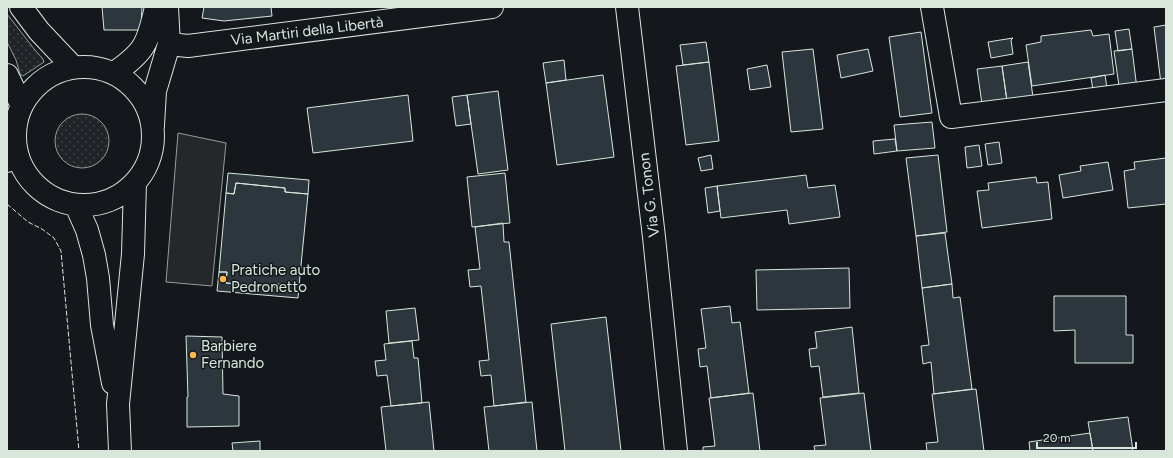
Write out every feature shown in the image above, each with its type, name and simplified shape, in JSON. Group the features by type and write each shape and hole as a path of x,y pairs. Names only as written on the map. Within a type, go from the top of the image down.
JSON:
{"street":[{"path":"21,7 39,31 73,67"},
{"path":"114,73 130,63 143,49 150,32 156,7"},
{"path":"153,125 149,110 142,97 129,84 114,73 94,67 73,67 58,71 44,78 31,90 21,104 16,122 12,159 26,176 44,193 59,200 76,205 94,204 112,199 135,183 145,169 151,154 153,140 155,91 169,44 167,7"},
{"name":"Via Martiri della Libertà","path":"169,44 188,46 492,7"},
{"name":"Via G. Tonon","path":"627,7 670,383 676,451"},
{"path":"932,7 951,117 1166,90"},
{"path":"7,75 21,104"},
{"path":"120,451 118,404 133,254 135,183"},
{"path":"76,205 88,230 98,278 102,325 118,404"},
{"path":"98,278 108,283 130,288"}],"shaded area":[{"path":"7,14 44,62 23,76 20,74 16,60 7,42"},
{"path":"77,114 87,114 97,118 105,126 109,136 109,146 105,156 97,164 87,168 77,168 67,164 59,156 55,146 55,136 59,126 67,118"},
{"path":"178,133 226,143 212,286 166,282"}],"building":[{"path":"102,7 142,7 141,30 104,30"},
{"path":"204,7 271,7 272,16 224,21 202,18"},
{"path":"1166,25 1166,91 1162,92 1154,27"},
{"path":"1129,29 1132,49 1118,51 1115,31"},
{"path":"1091,30 1093,36 1109,34 1114,74 1032,86 1026,45 1041,42 1041,36"},
{"path":"921,32 932,113 900,117 889,37"},
{"path":"1013,38 1011,40 1013,54 991,58 988,42"},
{"path":"706,42 709,62 683,65 680,45"},
{"path":"813,49 823,129 791,132 782,52"},
{"path":"868,49 873,71 841,78 837,55"},
{"path":"1132,49 1138,97 1121,100 1114,51"},
{"path":"564,60 566,80 546,83 543,63"},
{"path":"709,62 719,141 686,145 676,66"},
{"path":"1028,62 1034,104 1008,108 1002,66"},
{"path":"767,65 771,87 750,90 747,69"},
{"path":"1002,66 1008,108 983,111 977,69"},
{"path":"603,75 614,157 557,165 546,83"},
{"path":"1105,75 1107,88 1093,90 1091,78"},
{"path":"498,91 508,170 478,174 467,95"},
{"path":"408,95 413,141 313,153 307,108"},
{"path":"467,95 471,124 456,126 452,97"},
{"path":"932,122 935,148 897,151 894,125"},
{"path":"895,139 897,151 874,154 873,141"},
{"path":"999,142 1002,163 988,165 985,144"},
{"path":"979,145 982,166 967,168 965,147"},
{"path":"711,155 713,169 701,171 698,158"},
{"path":"938,155 947,232 916,236 906,158"},
{"path":"1166,158 1166,204 1128,208 1124,171 1135,169 1134,162"},
{"path":"1108,162 1113,190 1063,198 1059,175 1081,171 1080,166"},
{"path":"228,173 309,180 308,194 285,192 285,188 236,183 234,194 226,193"},
{"path":"505,173 510,223 472,227 467,177"},
{"path":"806,175 808,188 835,185 840,217 789,224 787,210 721,218 717,186"},
{"path":"1036,177 1037,183 1048,182 1052,219 982,228 977,191 989,190 988,183"},
{"path":"236,183 285,188 285,192 308,194 299,286 275,284 275,287 226,283 227,272 219,272 226,193 234,194"},
{"path":"717,186 720,211 708,213 705,188"},
{"path":"503,223 504,242 509,242 526,402 494,406 491,375 481,376 479,361 489,360 481,286 470,287 468,270 480,269 475,227"},
{"path":"945,233 952,284 922,288 916,236"},
{"path":"849,268 850,308 757,310 756,270"},
{"path":"219,272 227,272 226,283 275,287 275,284 299,286 298,298 217,291"},
{"path":"952,284 953,298 960,297 972,389 934,394 931,362 923,364 921,346 929,345 922,288"},
{"path":"1054,296 1126,296 1126,335 1133,335 1133,363 1075,363 1075,330 1054,331"},
{"path":"730,306 732,323 740,322 749,393 711,398 707,366 700,367 698,349 706,348 701,309"},
{"path":"415,308 419,340 389,343 386,311"},
{"path":"606,317 621,451 565,451 551,324"},
{"path":"852,327 859,393 823,397 819,366 811,367 809,349 817,348 815,332"},
{"path":"186,336 222,337 223,394 239,396 239,426 187,427 188,397"},
{"path":"412,341 414,358 418,358 422,403 391,406 387,375 377,376 375,361 386,360 384,344"},
{"path":"976,389 984,451 927,451 926,443 938,442 932,394"},
{"path":"753,393 760,451 703,451 703,447 715,446 709,398"},
{"path":"864,393 871,451 815,451 814,446 826,445 820,398"},
{"path":"429,402 434,451 386,451 381,407"},
{"path":"532,402 537,451 489,451 484,407"},
{"path":"1128,417 1133,451 1093,451 1088,422"},
{"path":"1090,433 1093,451 1030,451 1029,442"},
{"path":"260,441 260,451 233,451 232,443"}],"fence":[{"path":"7,204 28,222 42,229 54,238 61,251 79,451"}],"place":[{"name":"Pratiche auto Pedronetto","path":"223,279"},
{"name":"Barbiere Fernando","path":"193,355"}]}
